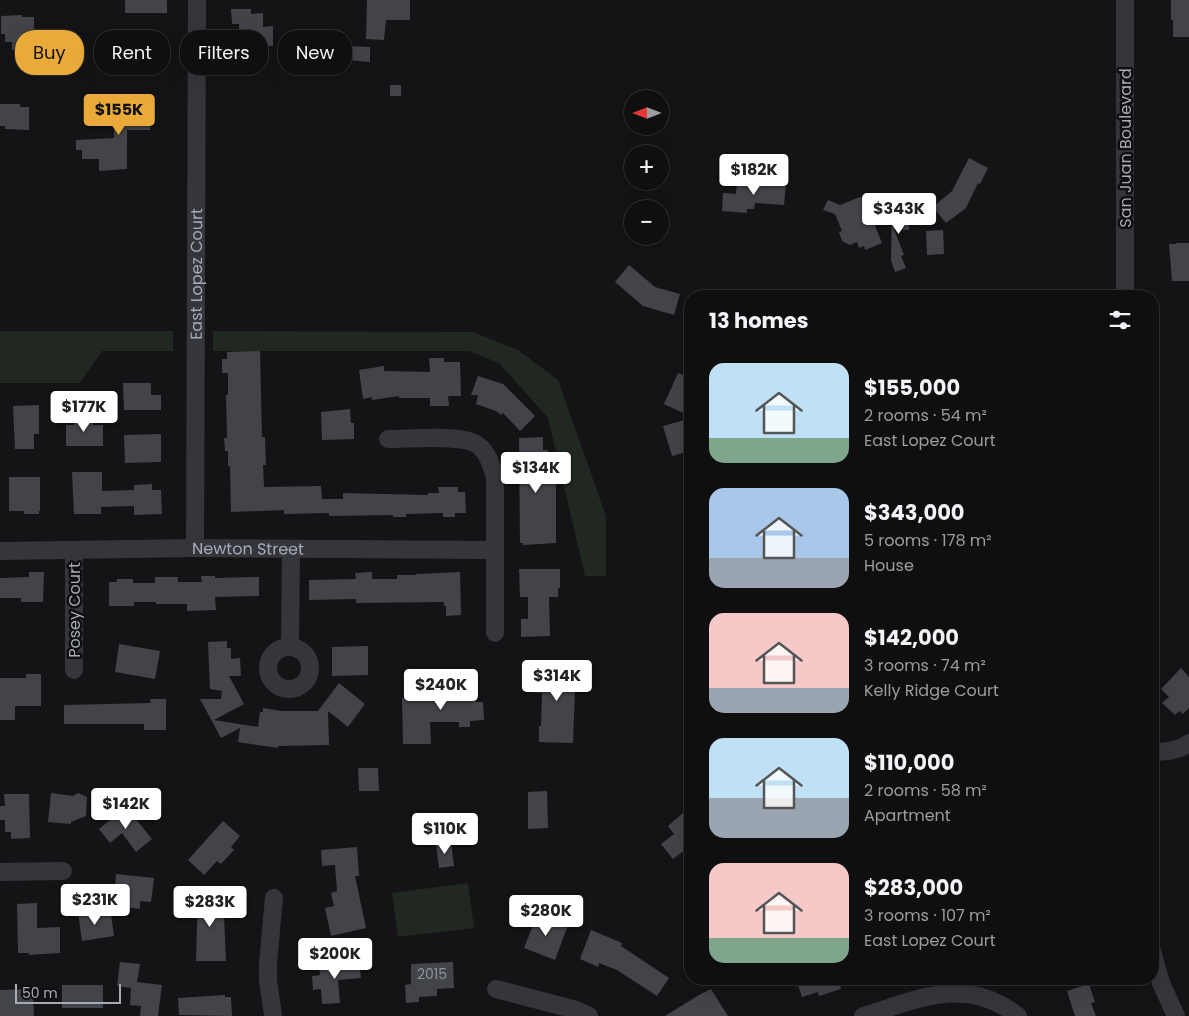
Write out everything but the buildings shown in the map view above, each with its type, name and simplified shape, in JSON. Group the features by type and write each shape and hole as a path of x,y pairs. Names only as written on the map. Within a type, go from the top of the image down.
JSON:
{"street":[{"name":"East Lopez Court","path":"196,0 196,548"},
{"name":"San Juan Boulevard","path":"1125,0 1125,290"},
{"path":"388,439 458,438 476,444 489,457 495,477 495,633"},
{"name":"Newton Street","path":"0,551 196,548 495,550"},
{"path":"290,647 291,549"},
{"name":"Posey Court","path":"74,550 74,670"},
{"path":"1159,752 1165,752 1189,743"},
{"path":"0,872 64,871"},
{"path":"273,1016 268,980 268,963 274,898"},
{"path":"1159,975 1176,1016"},
{"path":"496,989 576,1010 589,1016"},
{"path":"863,1016 920,998 944,993 961,993 982,997 999,1003 1018,1016"}],"shaded area":[{"path":"0,331 173,331 173,351 102,351 80,383 0,383"},
{"path":"213,331 473,332 518,350 558,380 606,516 606,576 585,576 548,418 499,363 469,351 213,351"},
{"path":"468,883 474,928 398,937 392,893"}]}
